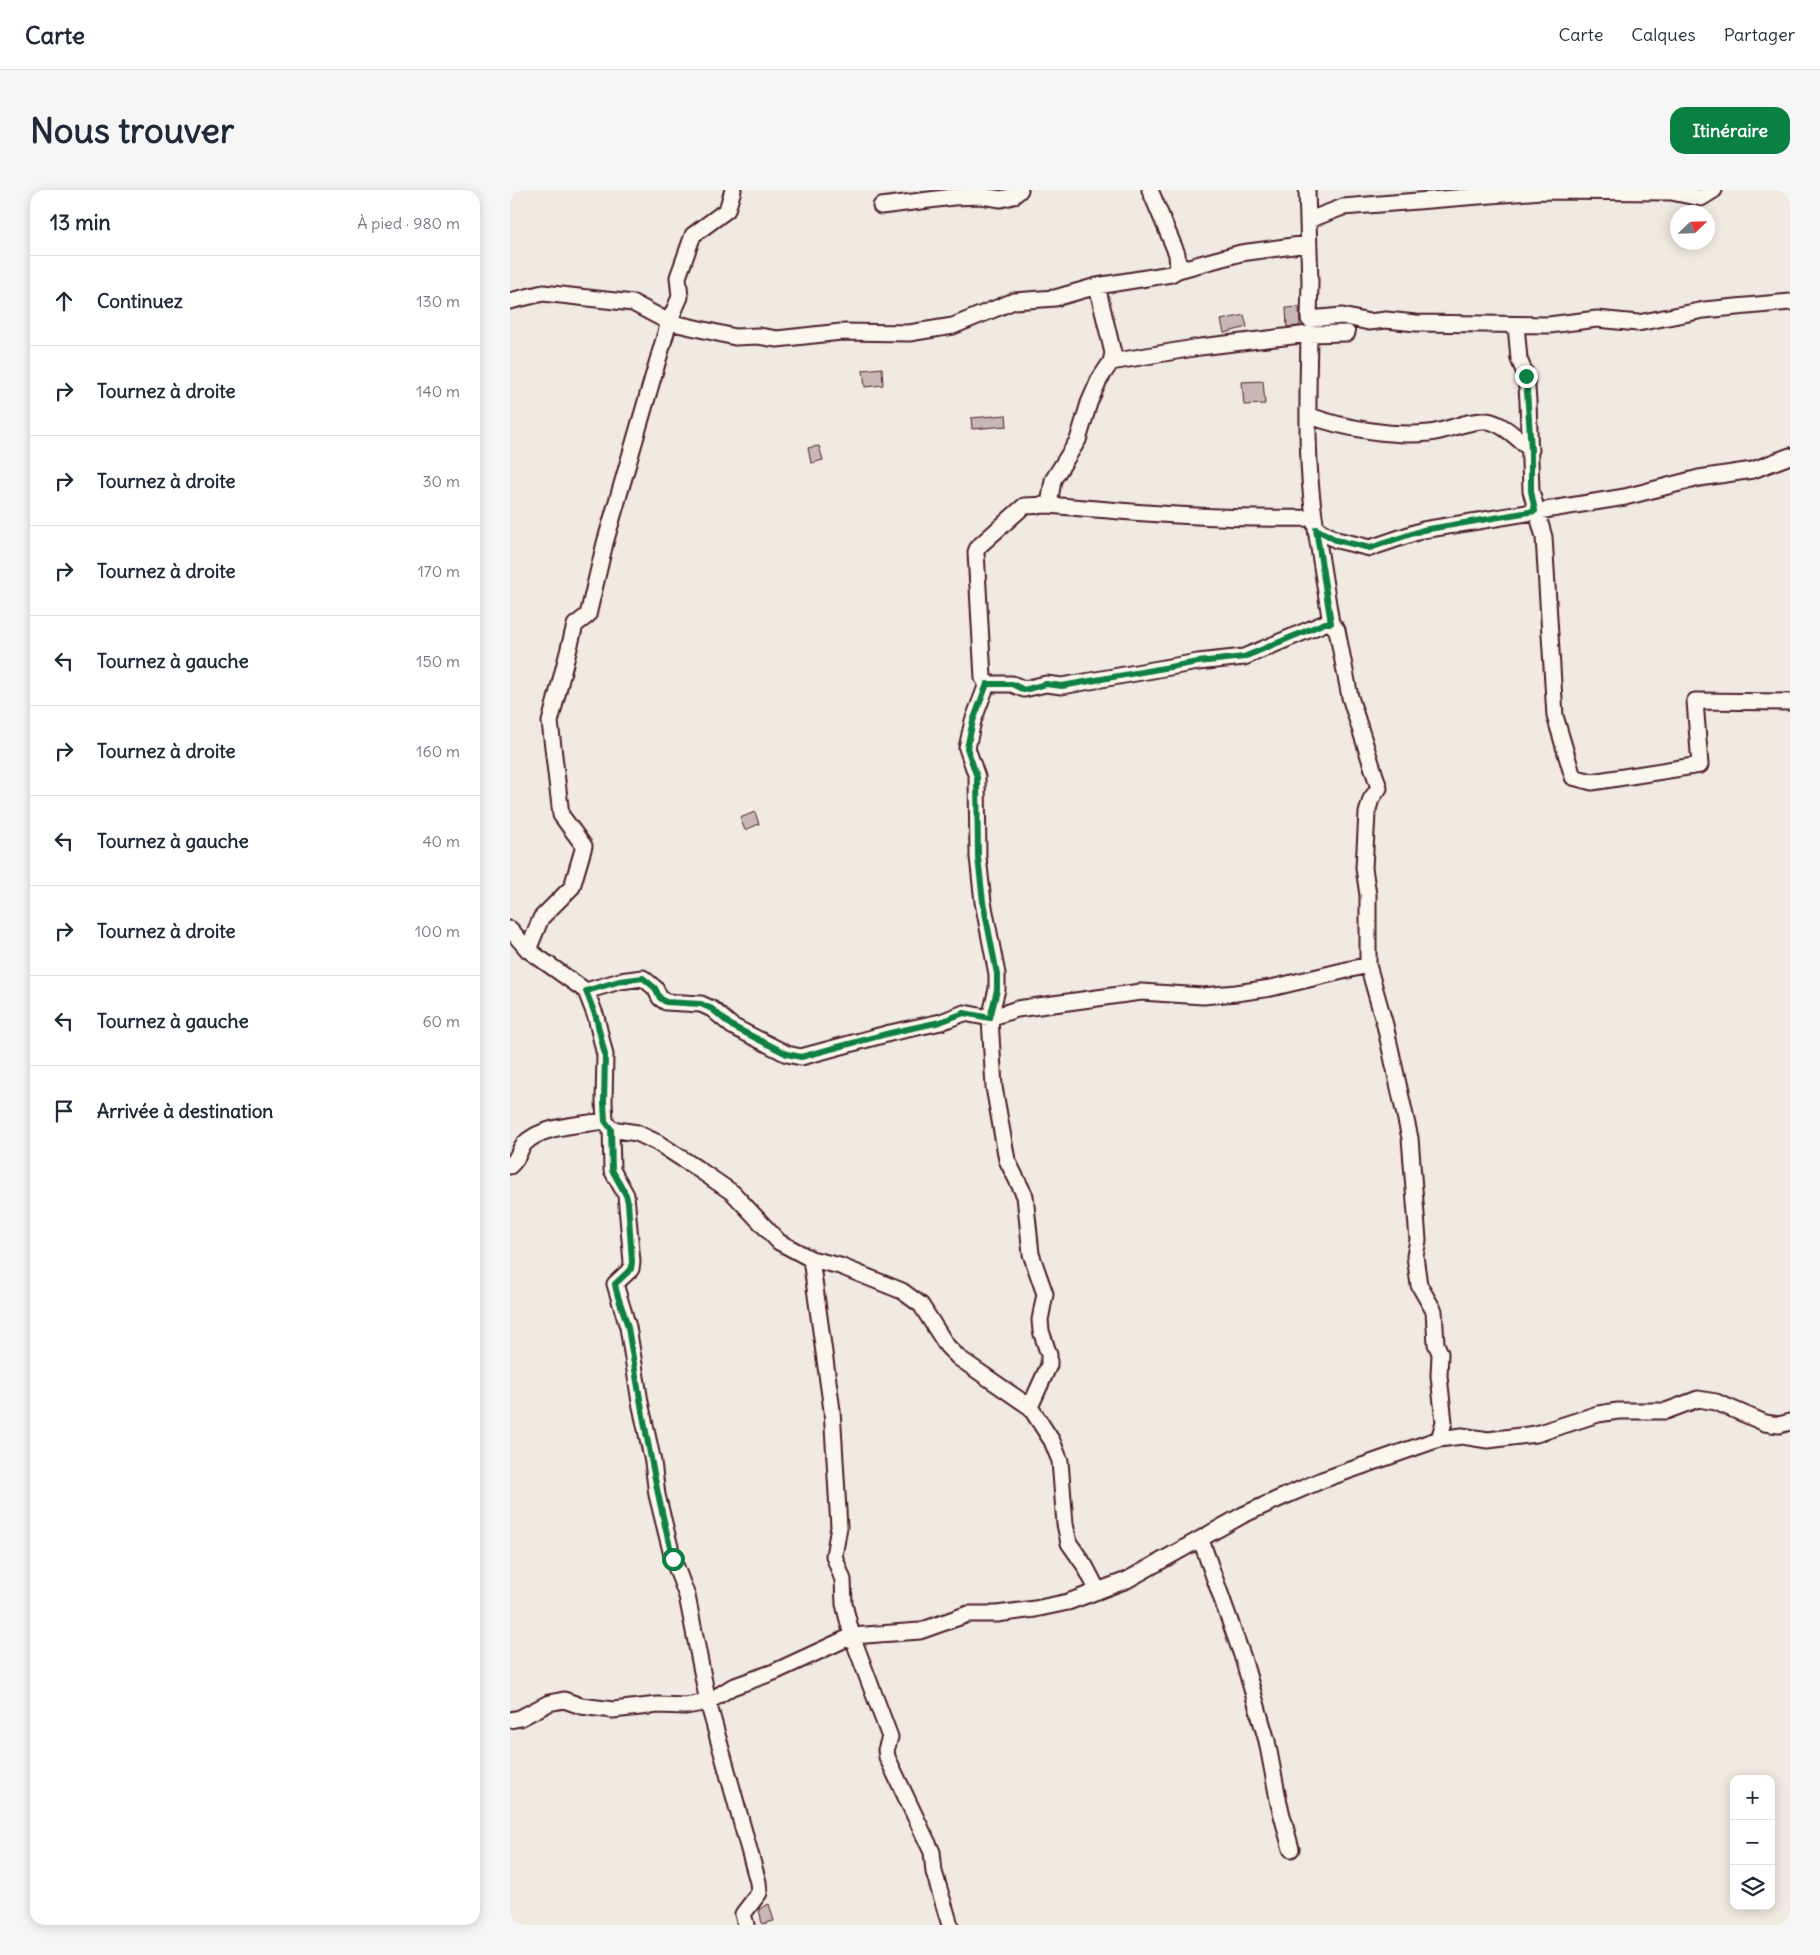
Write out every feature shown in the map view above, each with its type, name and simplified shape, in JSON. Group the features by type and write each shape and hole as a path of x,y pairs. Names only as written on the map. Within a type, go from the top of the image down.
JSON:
{"street":[{"path":"528,950 541,918 572,888 584,846 561,815 550,722 576,625 588,615 606,543 669,322 680,297 678,277 693,234 728,210 732,190"},
{"path":"881,206 953,197 981,196 1001,199 1013,196 1020,190"},
{"path":"1150,190 1177,254 1178,270"},
{"path":"1307,190 1309,220 1309,319 1342,316 1369,322 1386,320 1416,323 1549,326 1597,319 1638,323 1704,310 1790,302"},
{"path":"1309,220 1343,207 1541,191 1671,192 1701,198 1714,190"},
{"path":"510,301 543,293 633,303 669,322 735,337 758,336 777,339 841,332 908,334 953,326 1014,301 1055,298 1097,286 1171,274 1178,270 1241,253 1308,244"},
{"path":"1049,505 1053,480 1078,440 1089,403 1099,380 1111,362 1113,353 1097,286"},
{"path":"1516,325 1519,359 1526,376 1531,450 1531,491 1535,511 1544,537 1555,716 1573,777 1592,782 1700,765 1695,701 1790,702"},
{"path":"1111,362 1200,347 1309,334 1347,333"},
{"path":"1309,334 1308,415 1315,523 1331,623 1337,630 1350,697 1379,788 1371,799 1366,813 1364,868 1368,895 1368,965 1385,1024 1410,1138 1418,1240 1415,1256 1419,1284 1434,1311 1436,1344 1440,1353 1439,1376 1444,1422 1439,1439"},
{"path":"1308,415 1343,427 1407,433 1430,433 1486,421 1496,424 1531,450"},
{"path":"987,684 983,678 976,552 978,547 1024,506 1049,505 1130,513 1254,518 1315,523 1336,540 1370,548 1423,530 1625,497 1699,478 1752,470 1790,456"},
{"path":"987,684 1012,684 1024,690 1046,684 1062,686 1198,662 1244,657 1325,623 1331,623"},
{"path":"987,684 973,721 967,748 977,777 978,857 983,902 997,974 997,990 990,1018 994,1087 1007,1160 1025,1196 1031,1254 1045,1294 1040,1320 1041,1331 1049,1355 1049,1365 1030,1407"},
{"path":"510,929 528,950 586,991 596,1017 605,1055 612,1170 626,1195 632,1262 631,1269 615,1284 628,1327 642,1412 654,1462 657,1495 673,1559 686,1596 708,1702 758,1882 759,1893 743,1914 746,1925"},
{"path":"586,991 620,981 643,978 655,988 660,998 666,1002 701,1004 712,1009 732,1026 787,1054 801,1057 890,1033 940,1022 964,1013 990,1018 1017,1009 1141,992 1204,996 1270,988 1368,965"},
{"path":"510,1166 519,1158 523,1146 540,1133 608,1125 637,1133 682,1158 732,1193 779,1242 812,1259 849,1270 902,1291 921,1305 948,1346 959,1358 1030,1407 1052,1441 1060,1461 1065,1524 1070,1543 1098,1591"},
{"path":"812,1259 832,1410 840,1527 834,1556 843,1580 844,1604 852,1636 890,1737 886,1750 887,1757 932,1852 934,1872 950,1925"},
{"path":"510,1720 520,1718 549,1703 564,1700 581,1706 613,1710 658,1705 686,1706 708,1702 732,1687 774,1672 852,1636 920,1630 968,1614 997,1614 1068,1602 1128,1580 1243,1515 1322,1480 1439,1439 1462,1436 1488,1440 1536,1434 1598,1414 1618,1411 1666,1411 1698,1400 1716,1402 1765,1423 1779,1424 1790,1422"},
{"path":"1201,1540 1243,1658 1267,1741 1279,1804 1292,1849"}],"building":[{"path":"1299,307 1300,326 1287,327 1286,308"},
{"path":"1244,315 1247,327 1224,333 1221,320"},
{"path":"882,368 883,385 865,387 863,370"},
{"path":"1263,381 1265,404 1244,405 1242,382"},
{"path":"1006,415 1007,426 972,429 971,418"},
{"path":"819,446 823,460 811,463 808,448"},
{"path":"755,812 759,824 745,830 740,818"},
{"path":"769,1904 774,1921 762,1924 759,1909"}],"route":[{"path":"673,1559 657,1495 654,1462 645,1431 628,1327 616,1292 615,1284 618,1279 631,1269 632,1262 628,1202 612,1170 611,1129 605,1121 605,1055 596,1017 586,991 620,981 643,978 655,988 660,998 666,1002 701,1004 712,1009 732,1026 745,1031 763,1043 787,1054 801,1057 890,1033 940,1022 964,1013 990,1018 997,990 997,974 983,902 978,857 977,777 967,748 973,721 987,684 1012,684 1024,690 1046,684 1062,686 1198,662 1244,657 1325,623 1331,623 1316,529 1336,540 1370,548 1423,530 1535,511 1531,491 1531,450 1526,376"}]}
